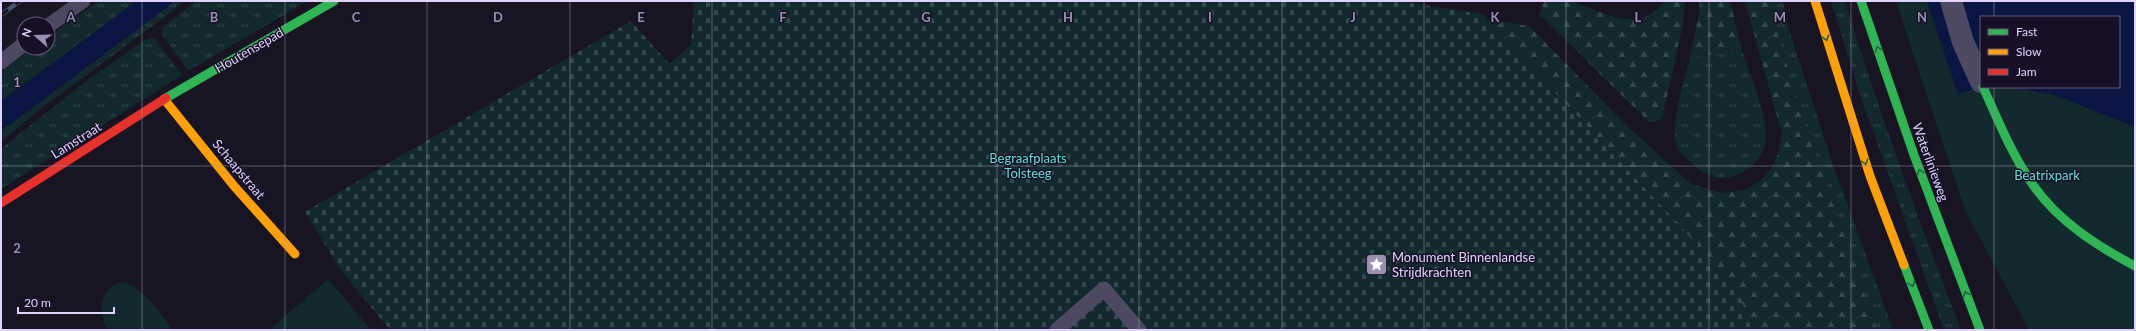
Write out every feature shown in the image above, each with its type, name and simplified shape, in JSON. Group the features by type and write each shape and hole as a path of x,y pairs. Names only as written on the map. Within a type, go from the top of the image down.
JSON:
{"street":[{"name":"Houtensepad","path":"164,99 334,1"},
{"path":"1815,1 1870,176 1930,330"},
{"name":"Waterlinieweg","path":"1861,1 1914,155 1980,330"},
{"path":"1951,1 1963,42 1980,80"},
{"path":"1983,88 1996,117 2034,185 2068,222 2119,258 2135,266"},
{"name":"Lamstraat","path":"1,203 164,99"},
{"name":"Schaapstraat","path":"164,99 234,186 295,254"}],"lane":[{"path":"56,20 83,1"},
{"path":"1,62 16,50"},
{"path":"1057,330 1104,290 1139,330"}],"green space":[{"path":"98,1 137,1 1,101 1,72 22,56 56,56 56,31"},
{"path":"175,1 186,1 39,110 1,142 1,131"},
{"path":"196,1 308,1 188,71 162,34 162,28"},
{"name":"Begraafplaats Tolsteeg","path":"694,1 1398,1 1482,14 1736,286 1752,330 390,330 340,269 305,212 631,21 669,64 691,45"},
{"path":"1368,1 1529,26 1626,125 1691,184 1722,193 1746,190 1761,180 1770,171 1778,154 1782,134 1745,1 1768,1 1800,109 1877,330 1710,330"},
{"path":"1544,1 1572,2 1609,15 1632,20 1644,18 1654,12 1664,1 1685,1 1683,24 1662,118 1655,122 1649,122 1543,18 1539,16"},
{"path":"1699,1 1730,1 1742,51 1690,57 1700,9"},
{"path":"1768,1 1783,1 1788,27 1833,165 1893,330 1877,330 1800,109"},
{"path":"1831,1 1845,1 1900,166 1961,330 1944,330 1859,92"},
{"name":"Beatrixpark","path":"1896,1 2135,1 2135,330 2029,330 1965,210"},
{"path":"154,38 182,75 1,189 1,149 85,82 146,39"},
{"path":"1742,51 1765,123 1765,144 1758,159 1752,166 1736,175 1719,178 1703,172 1679,151 1675,137 1676,114 1690,57"},
{"path":"328,279 371,330 269,330"},
{"path":"123,282 138,289 163,316 172,330 108,330 102,316 102,302 109,289"}],"shaded area":[{"path":"137,1 175,1 1,131 1,101"},
{"path":"1927,1 2135,1 2135,127 2057,96 2019,88 2120,88 2120,16 1980,16 1980,87 1958,94"}],"railway":[{"path":"1,15 20,1"}],"traffic: fast":[{"path":"166,98 334,1"},
{"path":"1861,1 1914,155 1980,330"},
{"path":"1983,88 2018,162 2043,198 2079,232 2135,266"},
{"path":"1904,265 1929,330"}],"traffic: slow":[{"path":"1815,1 1870,176 1904,265"},
{"path":"164,99 234,186 295,254"}],"traffic: jam":[{"path":"1,203 166,98"}],"place":[{"name":"Monument Binnenlandse Strijdkrachten","path":"1377,264"}]}
